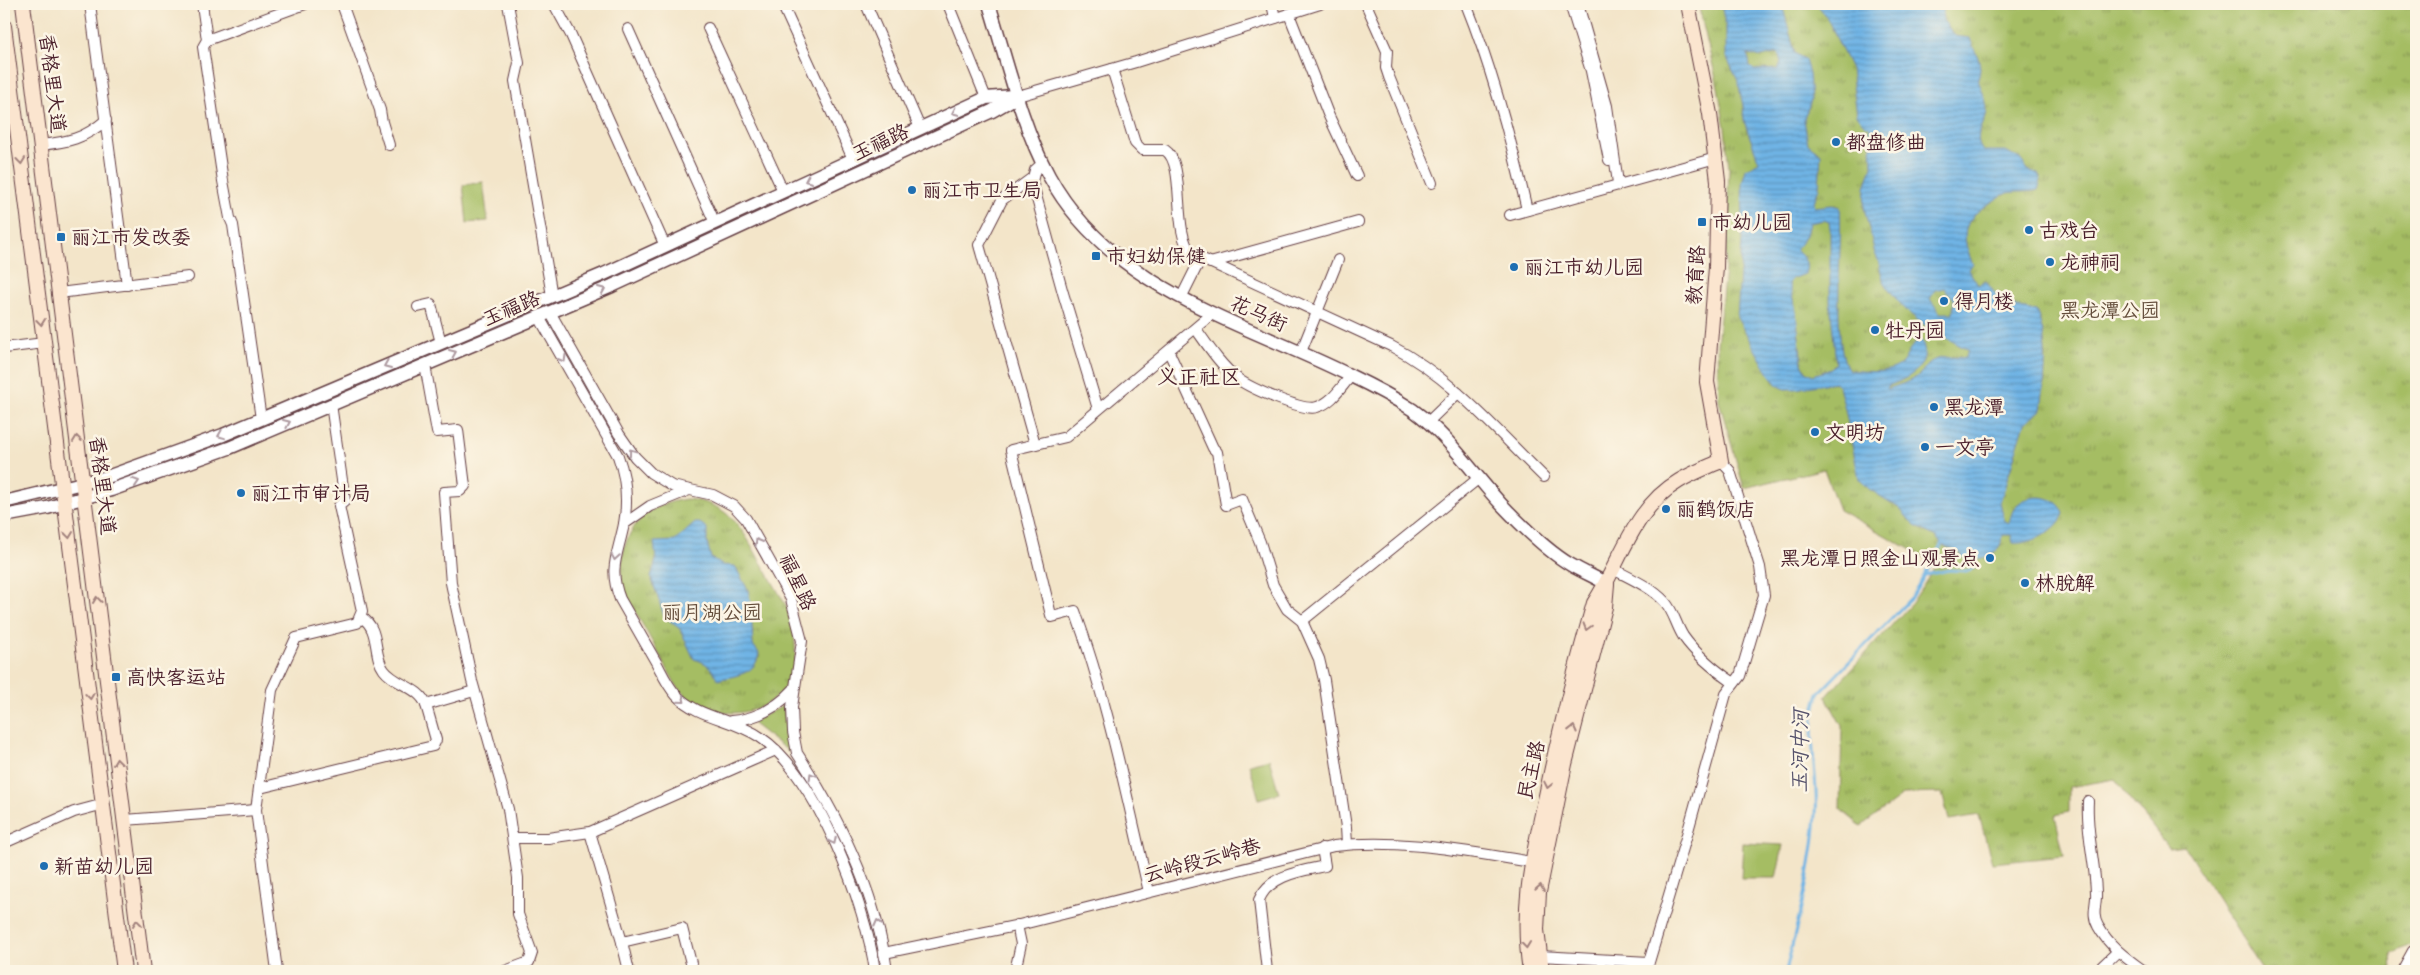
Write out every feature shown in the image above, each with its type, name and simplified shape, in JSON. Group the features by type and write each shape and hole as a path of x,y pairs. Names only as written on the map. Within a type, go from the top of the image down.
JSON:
{"main road":[{"name":"香格里大道","path":"23,4 143,971"},
{"name":"教育路","path":"1688,4 1710,114 1716,158 1718,238 1707,382 1721,460"},
{"name":"香格里大道","path":"4,26 124,971"},
{"name":"民主路","path":"1530,971 1524,916 1532,862 1553,761 1594,603 1607,584 1634,527 1660,496 1679,481 1721,460"},
{"name":"民主路","path":"1542,971 1537,930 1539,892 1565,764 1605,606 1607,584"}],"street":[{"path":"90,4 127,284"},
{"path":"202,4 207,40 203,47 223,181 233,225 261,419"},
{"path":"207,40 305,4"},
{"path":"342,4 380,110 389,145"},
{"path":"508,4 519,63 515,81 552,296"},
{"path":"554,4 571,35 665,246"},
{"path":"782,4 853,159"},
{"path":"866,4 920,128"},
{"path":"948,4 986,98"},
{"name":"花马街","path":"989,4 1042,164 1064,199 1083,224 1108,250 1144,278 1181,298 1301,352 1392,397 1443,434 1501,503 1552,550 1569,564 1607,584"},
{"path":"1272,4 1275,18"},
{"name":"玉福路","path":"4,516 64,496 82,483 154,461 261,419 552,296 986,98 1018,96 1112,69 1320,4"},
{"path":"1366,4 1386,52 1386,68 1389,77 1432,183"},
{"path":"1466,4 1482,42 1508,129 1526,210"},
{"path":"1570,4 1591,71 1615,180"},
{"path":"1578,4 1607,106 1615,180"},
{"path":"1289,14 1328,114 1356,176"},
{"path":"708,28 784,191"},
{"path":"628,29 715,223"},
{"path":"1112,69 1135,143 1142,150 1165,150 1171,155 1181,196 1181,225 1184,240 1189,250 1206,261 1405,353 1431,370 1458,393 1544,477"},
{"name":"玉福路","path":"4,502 64,496 84,498 190,463 621,282 992,111 1018,96"},
{"path":"40,145 70,142 92,131 106,120"},
{"path":"1510,214 1615,180 1716,158"},
{"path":"1035,444 979,245 1002,200 1032,178 1035,170 1042,164"},
{"path":"1032,178 1063,293 1098,408"},
{"path":"1181,298 1206,261 1358,222"},
{"path":"1301,352 1338,260"},
{"path":"59,293 188,277"},
{"path":"418,307 431,304 441,343"},
{"path":"1149,892 1125,787 1081,628 1075,612 1052,617 1051,615 1011,450 1066,437 1098,408 1169,352 1213,313"},
{"path":"545,314 618,456 626,492 624,524 614,562 614,579 620,600 675,694 696,710 730,721 751,731 776,750 798,775 839,852 860,904 875,971"},
{"name":"福星路","path":"545,314 635,457 661,480 672,486 720,498 740,512 791,599 802,641 794,689 792,720 798,753 823,794 854,856 872,900 887,971"},
{"path":"1196,329 1216,356 1239,380 1300,407 1316,408 1328,402 1351,376"},
{"path":"4,348 44,343"},
{"path":"1169,352 1213,448 1217,452 1226,505 1242,499 1260,542 1272,585 1287,609 1302,621 1319,659 1324,680 1346,827 1346,844"},
{"path":"425,365 438,432 458,430 465,486 460,491 444,492 451,583 474,691 502,786 513,838 518,878 518,914 532,956 529,962 505,971"},
{"path":"1428,422 1458,393"},
{"path":"277,971 256,810 272,690 296,638 357,623 362,611 339,506 345,501 331,404"},
{"path":"1540,956 1648,962 1686,838 1726,694 1740,676 1760,614 1764,586 1760,566 1730,471 1721,460"},
{"path":"1302,621 1479,478"},
{"path":"624,524 650,506 691,490"},
{"path":"1613,569 1648,588 1661,598 1672,610 1682,634 1693,648 1714,669 1734,683"},
{"path":"260,788 433,746 436,740 426,705 420,694 392,678 384,669 372,627 361,617"},
{"path":"730,721 749,718 769,710 794,689"},
{"path":"426,705 474,691"},
{"path":"513,838 548,838 590,832 776,750"},
{"path":"2088,800 2088,828 2096,894 2095,918 2101,931 2117,952 2144,971"},
{"path":"4,842 74,812 104,804"},
{"path":"125,820 256,810"},
{"path":"590,832 629,971"},
{"name":"云岭段云岭巷","path":"884,953 1017,925 1322,848 1346,844 1385,843 1437,848 1532,862"},
{"path":"1267,971 1259,900 1261,894 1274,882 1300,871 1325,866 1322,848"},
{"path":"1016,971 1021,944 1017,925"},
{"path":"622,942 682,928 693,971"},
{"path":"2402,971 2413,951"},
{"path":"2097,971 2117,952"}],"green space":[{"name":"黑龙潭公园","path":"1698,4 2416,4 2416,942 2392,954 2393,971 2263,971 2184,846 2169,848 2115,779 2069,787 2069,812 2055,815 2064,856 1992,863 1979,815 1949,820 1942,793 1904,794 1861,826 1840,809 1842,726 1826,697 1912,603 1937,564 1839,510 1824,469 1744,488 1719,401 1717,345 1725,270 1729,169 1718,87"},
{"path":"483,182 488,221 467,223 463,185"},
{"name":"丽月湖公园","path":"686,499 712,505 723,511 739,526 788,609 795,640 793,670 784,688 772,700 756,709 720,712 703,707 687,697 675,683 623,588 623,554 626,542 637,523 644,516 663,505"},
{"path":"783,706 790,748 788,751 753,724 754,721"},
{"path":"1269,759 1279,793 1259,799 1249,764"},
{"path":"1743,843 1783,845 1776,878 1741,878"}],"water":[{"path":"1721,4 1782,4 1795,53 1805,60 1809,73 1811,100 1804,119 1808,144 1821,154 1819,188 1814,202 1815,207 1832,205 1840,207 1839,318 1840,340 1844,358 1849,370 1876,372 1890,370 1904,361 1913,345 1922,341 1924,358 1921,365 1911,375 1888,386 1887,389 1916,377 1927,365 1935,360 1945,357 1965,358 1968,350 1932,330 1912,315 1894,296 1883,279 1864,207 1865,188 1872,166 1870,127 1864,124 1857,115 1851,69 1827,18 1817,4 1928,4 1942,8 1943,20 1955,36 1970,38 1978,58 1980,73 1978,79 1987,106 1986,116 1978,141 1980,146 1983,151 2006,151 2020,159 2028,170 2038,174 2041,180 2038,190 2007,193 1981,209 1969,222 1965,237 1973,264 1968,269 1978,285 1986,281 2001,300 2006,303 2036,311 2040,323 2045,347 2041,410 2025,423 2000,502 2004,520 2009,523 2017,505 2029,498 2050,499 2056,503 2064,514 2056,526 2043,536 2028,542 2013,543 2011,535 2003,535 1995,552 1979,559 1965,559 1960,553 1942,545 1936,537 1915,526 1899,508 1869,489 1859,479 1845,409 1839,387 1835,382 1796,389 1785,389 1777,385 1769,374 1737,318 1743,226 1742,183 1746,169 1759,162 1744,121 1738,81 1726,56 1726,29","holes":["1778,53 1781,62 1778,69 1754,70 1750,66 1748,54 1762,57","1824,220 1829,222 1830,301 1836,364 1831,369 1813,375 1806,371 1802,363 1796,312 1789,283 1792,279 1805,274 1805,260 1796,250 1806,235 1809,223","1944,288 1954,299 1953,313 1940,313 1930,299 1935,290"]},
{"path":"695,523 700,523 707,528 707,542 711,558 722,565 735,566 748,590 751,606 753,645 759,653 754,666 749,670 718,680 709,666 694,659 680,629 664,616 651,577 656,560 654,542 675,541"}],"waterway":[{"name":"玉河中河","path":"1786,971 1812,854 1816,814 1812,737 1815,707 1819,693 1912,597 1942,545"},
{"path":"1925,575 1949,570 1968,571 1974,567 1975,559"}],"place":[{"name":"都盘修曲","path":"1836,142"},
{"name":"丽江市卫生局","path":"912,190"},
{"name":"市幼儿园","path":"1702,222"},
{"name":"古戏台","path":"2029,230"},
{"name":"丽江市发改委","path":"61,237"},
{"name":"市妇幼保健","path":"1096,256"},
{"name":"龙神祠","path":"2050,262"},
{"name":"丽江市幼儿园","path":"1514,267"},
{"name":"得月楼","path":"1944,301"},
{"name":"牡丹园","path":"1875,330"},
{"name":"黑龙潭","path":"1934,407"},
{"name":"文明坊","path":"1815,432"},
{"name":"一文亭","path":"1925,447"},
{"name":"丽江市审计局","path":"241,493"},
{"name":"丽鹤饭店","path":"1666,509"},
{"name":"黑龙潭日照金山观景点","path":"1990,558"},
{"name":"林脱解","path":"2025,583"},
{"name":"高快客运站","path":"116,677"},
{"name":"新苗幼儿园","path":"44,866"}],"district":[{"name":"义正社区","path":"1199,377"}]}
